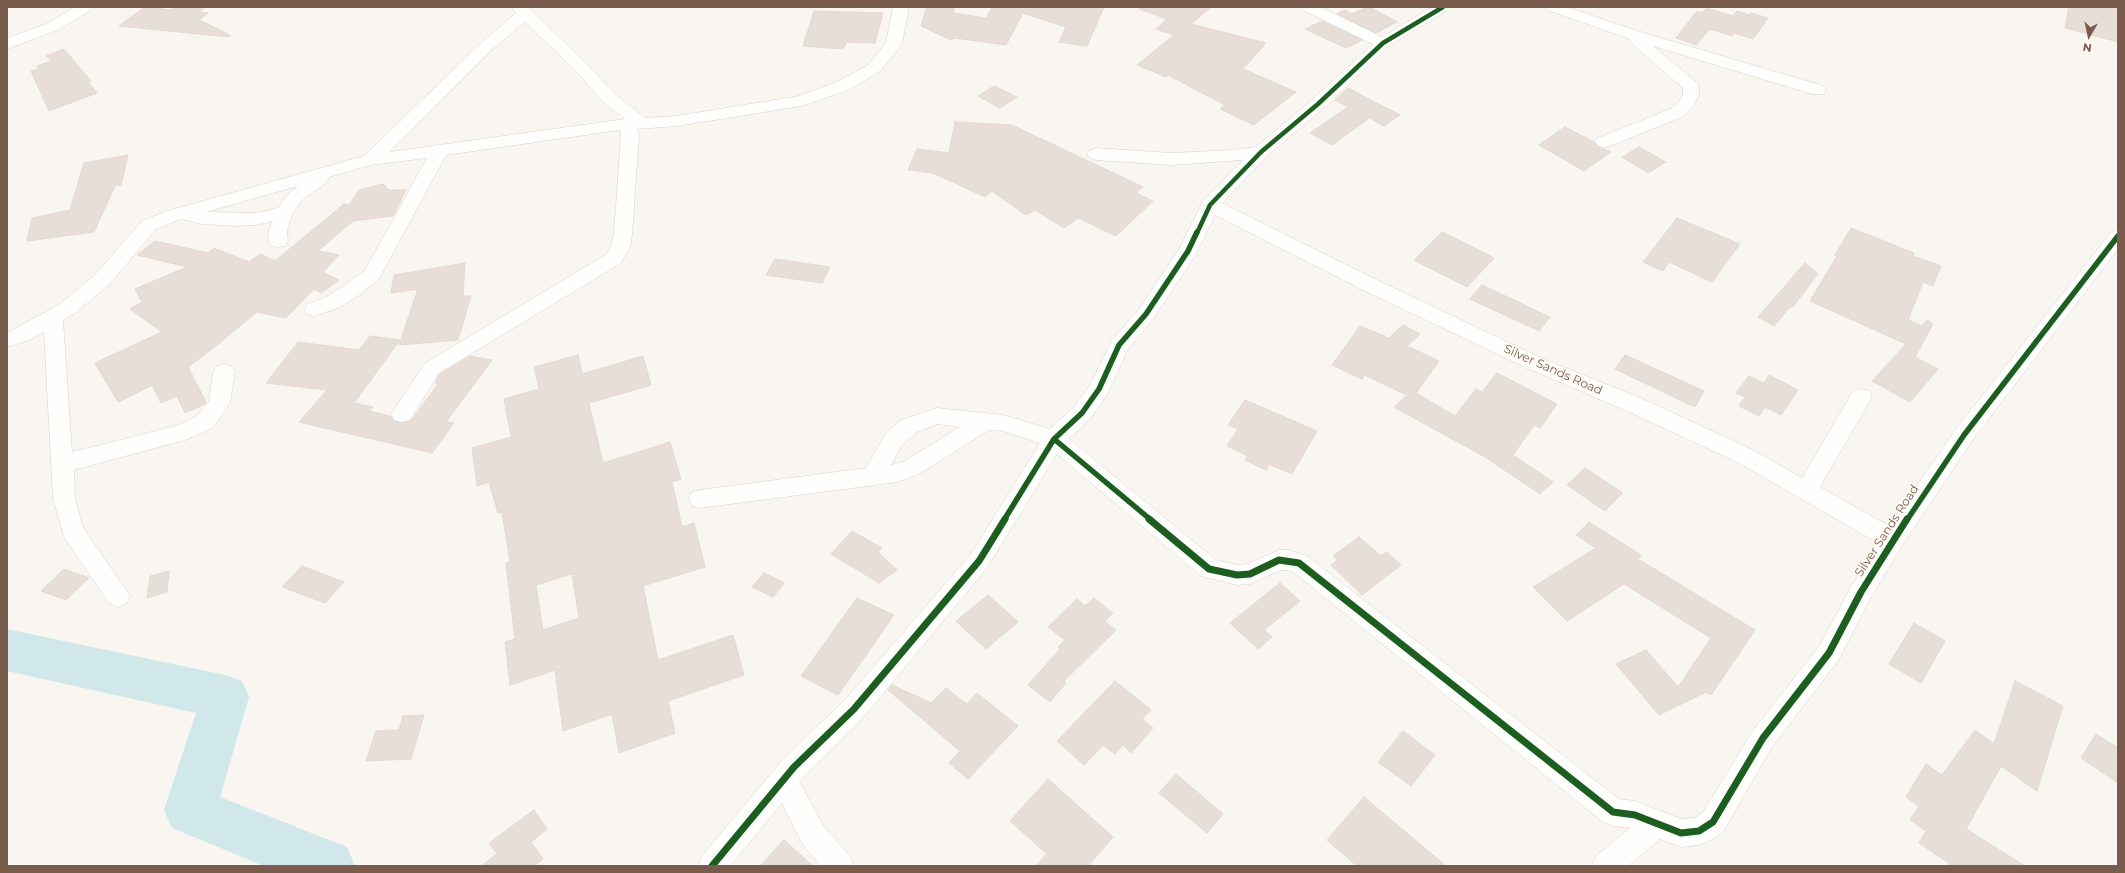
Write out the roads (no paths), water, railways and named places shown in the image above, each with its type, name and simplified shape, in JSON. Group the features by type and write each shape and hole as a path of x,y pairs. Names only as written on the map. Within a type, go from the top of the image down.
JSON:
{"street":[{"path":"7,44 52,28 86,7"},
{"path":"7,340 20,336 67,310 102,280 137,237 149,225 179,213 370,160 634,124 677,121 802,100 845,84 874,68 894,44 901,7"},
{"path":"1308,7 1383,44"},
{"path":"712,866 794,767 854,709 979,561 1054,439 1082,413 1099,389 1119,345 1146,314 1188,251 1210,205 1261,152 1318,104 1383,44 1443,7"},
{"path":"1552,7 1628,33 1818,90"},
{"path":"370,160 522,10 581,67 634,124"},
{"path":"1604,142 1676,113 1686,106 1691,95 1691,87 1628,33"},
{"path":"402,414 432,368 614,258 621,245 623,234 630,135 634,124"},
{"path":"314,309 331,303 351,291 372,274 440,150"},
{"path":"1096,154 1172,159 1232,156 1261,152"},
{"path":"278,241 278,230 284,212 305,188 336,169"},
{"name":"Silver Sands Road","path":"1210,205 1372,286 1534,363 1635,405 1745,456 1893,540"},
{"path":"179,213 226,220 256,218 284,212"},
{"name":"Silver Sands Road","path":"1656,824 1681,833 1699,831 1713,822 1763,738 1829,653 1861,592 1893,540 1964,435 2118,238"},
{"path":"53,317 64,498 72,530 118,596"},
{"path":"62,464 185,432 205,422 219,403 224,372"},
{"path":"1807,490 1846,420 1861,397"},
{"path":"873,476 894,439 909,426 925,418 937,416 1003,423 1054,439 1209,569 1236,575 1250,574 1279,560 1288,560 1307,568 1613,812 1635,816 1656,824 1606,866"},
{"path":"700,499 812,483 898,473 911,468 986,421"},
{"path":"784,780 813,835 840,866"}],"waterway":[{"path":"7,650 225,697 190,810 328,866"}]}
